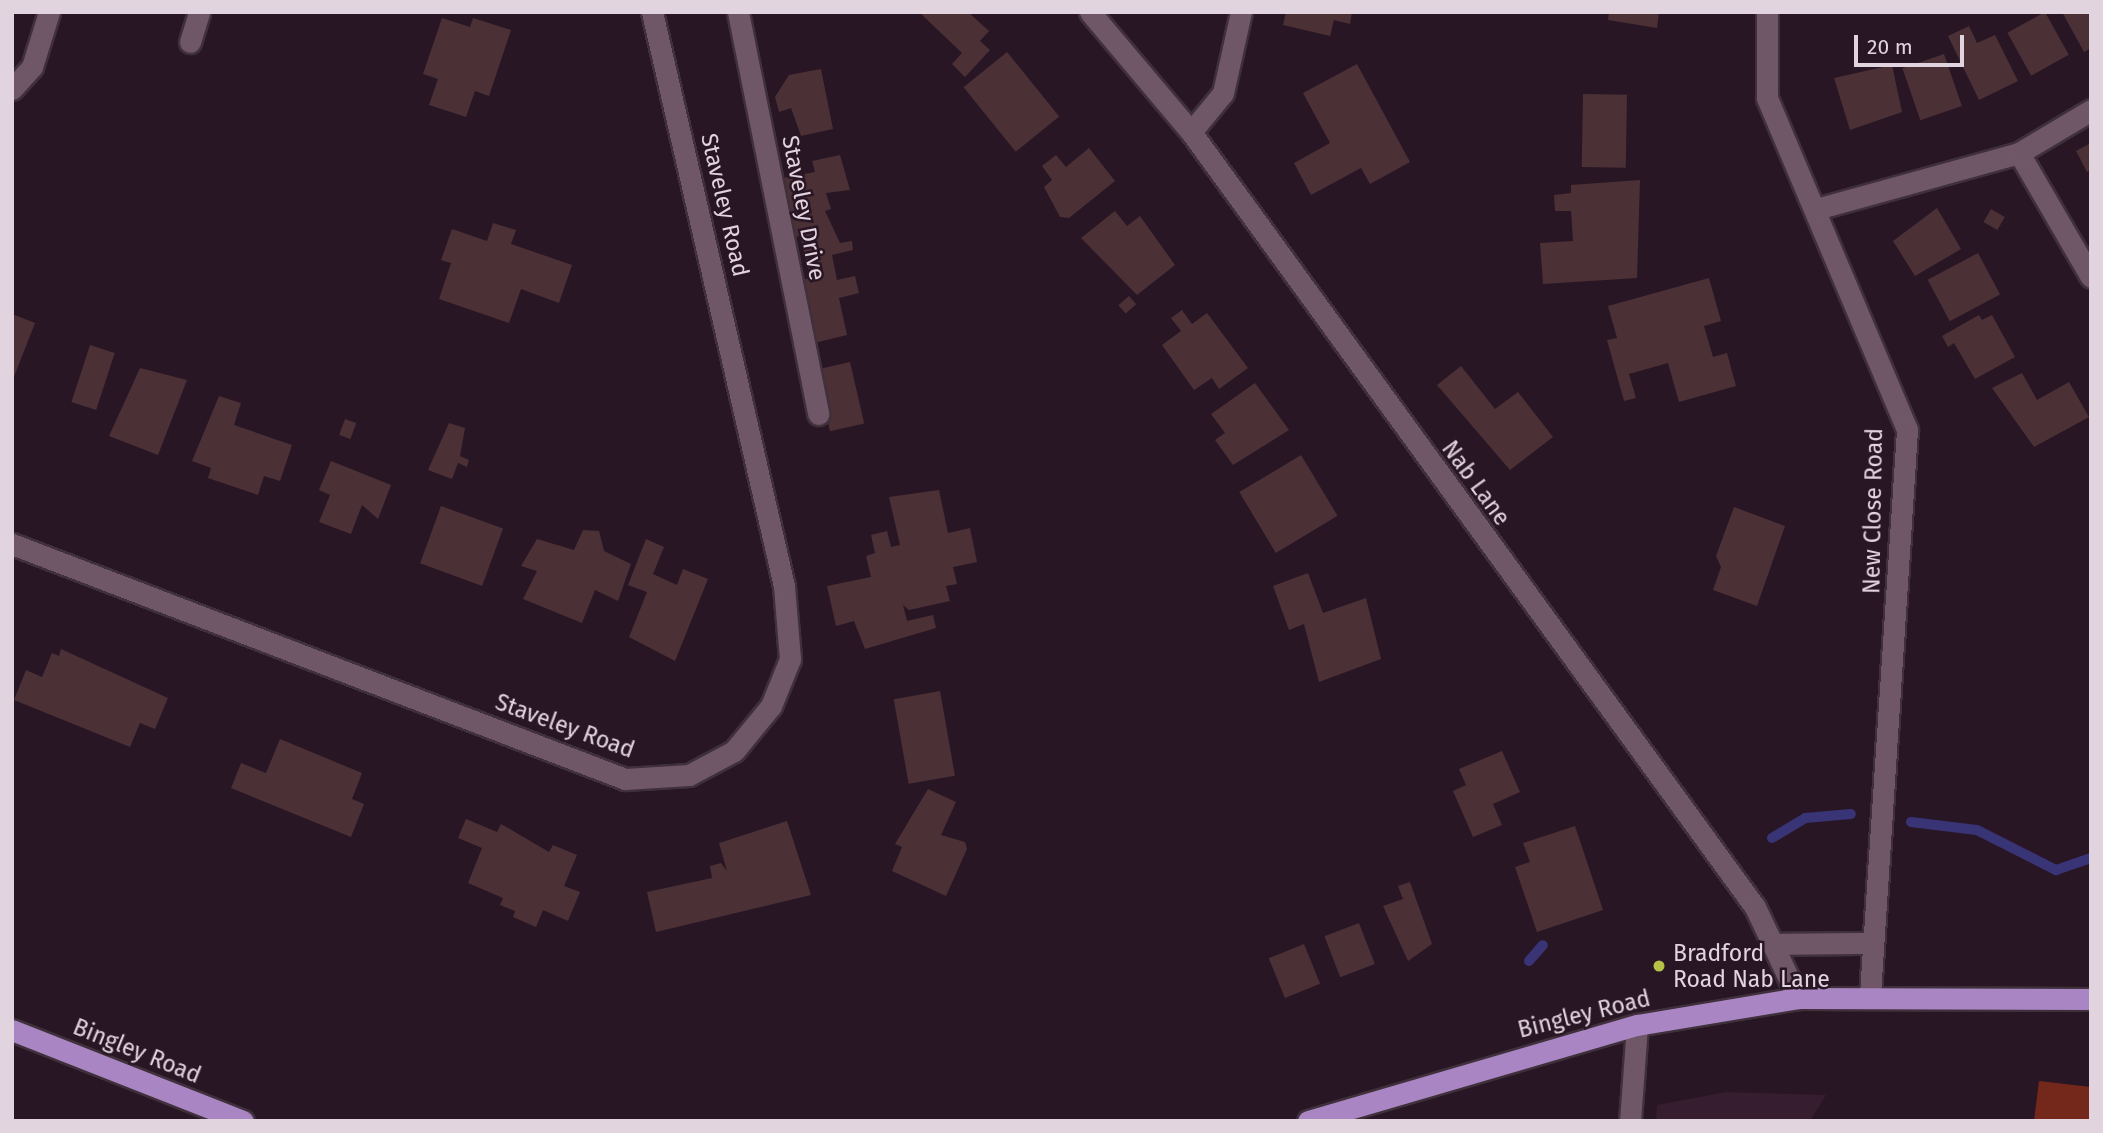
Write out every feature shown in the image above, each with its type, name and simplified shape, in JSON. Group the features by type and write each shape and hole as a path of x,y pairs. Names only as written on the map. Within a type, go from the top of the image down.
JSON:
{"highway":[{"name":"Bingley Road","path":"1308,1121 1637,1025 1798,998 1870,995 2091,999"},
{"name":"Bingley Road","path":"12,1030 243,1121"}],"street":[{"path":"12,89 32,67 49,12"},
{"path":"190,41 199,12"},
{"name":"Staveley Road","path":"12,544 625,779 689,775 734,751 771,706 790,659 784,586 652,12"},
{"name":"Staveley Drive","path":"738,12 818,414"},
{"name":"Nab Lane","path":"1090,12 1191,132 1755,907 1798,998"},
{"path":"1191,132 1223,93 1241,12"},
{"name":"New Close Road","path":"1767,12 1767,98 1907,430 1870,995"},
{"path":"1816,209 2019,153 2091,110"},
{"path":"2019,153 2091,277"},
{"path":"1773,944 1872,943"},
{"path":"1630,1121 1637,1025"}],"shaded area":[{"path":"2039,1081 2091,1087 2091,1121 2034,1121"},
{"path":"1726,1092 1826,1095 1810,1121 1656,1121 1657,1105"}],"building":[{"path":"919,12 968,12 989,31 980,41 990,50 965,77 952,64 962,53"},
{"path":"1286,12 1352,12 1350,24 1334,20 1330,36 1283,25"},
{"path":"1609,12 1659,12 1657,28 1608,20"},
{"path":"2045,12 2069,55 2031,76 2007,33"},
{"path":"2062,12 2091,12 2091,48 2084,52"},
{"path":"442,18 470,27 473,18 511,30 489,96 475,91 466,117 429,105 438,79 423,74"},
{"path":"1969,26 1977,43 1995,35 2018,81 1979,100 1948,36"},
{"path":"1007,52 1059,117 1016,152 963,87"},
{"path":"1944,54 1962,106 1920,120 1902,68"},
{"path":"1357,64 1410,162 1370,184 1361,168 1311,195 1294,163 1330,143 1303,93"},
{"path":"1892,65 1902,112 1850,130 1834,78"},
{"path":"821,69 833,129 801,136 791,108 779,112 775,97 789,75"},
{"path":"1583,94 1627,95 1626,168 1582,167"},
{"path":"2091,143 2091,170 2087,172 2076,151"},
{"path":"1089,148 1115,181 1069,218 1060,217 1044,187 1052,180 1042,166 1056,155 1066,167"},
{"path":"840,155 850,190 826,193 831,209 825,211 840,243 852,241 853,250 832,255 837,280 855,276 859,293 839,298 847,335 814,343 800,280 811,278 800,236 793,237 782,178 815,172 812,161"},
{"path":"1640,180 1637,278 1543,284 1540,243 1573,241 1571,211 1555,211 1554,195 1571,193 1571,185"},
{"path":"1937,208 1961,249 1915,276 1893,241"},
{"path":"1991,209 2005,217 1997,230 1984,222"},
{"path":"1115,211 1127,226 1140,216 1175,265 1137,295 1081,238"},
{"path":"493,223 516,230 511,244 572,265 559,303 521,289 509,323 439,299 451,263 441,260 452,229 487,241"},
{"path":"1978,253 2000,294 1950,321 1928,280"},
{"path":"1709,278 1721,321 1704,326 1713,357 1727,353 1736,386 1679,402 1668,363 1629,374 1636,398 1624,401 1607,340 1617,338 1608,306"},
{"path":"1129,296 1136,304 1126,313 1118,305"},
{"path":"1182,310 1192,324 1207,313 1248,368 1219,389 1212,378 1194,390 1162,345 1181,331 1171,318"},
{"path":"12,314 35,323 12,382"},
{"path":"1979,315 1982,320 1992,315 2015,357 1975,379 1954,343 1948,347 1942,336"},
{"path":"90,345 115,353 96,410 71,402"},
{"path":"850,362 864,423 830,431 816,370"},
{"path":"1461,366 1495,409 1518,392 1553,437 1510,470 1437,385"},
{"path":"140,368 187,380 158,455 109,436"},
{"path":"2022,373 2037,400 2069,382 2089,417 2034,447 1992,388"},
{"path":"1255,383 1289,430 1233,465 1215,440 1225,433 1211,414"},
{"path":"219,396 241,403 234,425 292,445 280,481 264,476 258,495 208,478 211,468 192,461"},
{"path":"345,419 356,423 350,439 339,435"},
{"path":"449,423 465,428 460,456 469,460 467,467 458,463 452,479 428,470"},
{"path":"1301,455 1338,516 1276,553 1239,492"},
{"path":"331,461 391,485 378,519 362,505 351,534 319,522 330,495 319,490"},
{"path":"939,490 948,533 970,528 977,562 953,567 957,584 946,586 950,601 909,610 903,605 907,621 933,615 936,628 865,649 854,621 836,626 827,586 871,577 866,556 875,553 871,535 887,531 891,547 900,545 889,497"},
{"path":"441,506 503,529 482,586 420,563"},
{"path":"1734,507 1785,526 1757,606 1713,590 1721,567 1716,556"},
{"path":"583,530 599,531 604,551 631,564 618,601 595,590 582,623 523,599 537,571 521,566 537,539 574,550"},
{"path":"646,539 664,547 653,574 677,585 683,569 708,579 675,661 629,637 647,592 628,585"},
{"path":"1308,573 1323,613 1366,598 1381,659 1319,682 1304,624 1289,630 1273,586"},
{"path":"61,649 168,698 155,729 140,723 130,747 14,700 26,670 42,677 52,653 59,656"},
{"path":"940,691 955,776 909,784 894,699"},
{"path":"280,739 362,773 352,799 364,804 351,837 231,788 241,763 266,773"},
{"path":"1502,751 1520,792 1493,804 1502,825 1473,837 1453,791 1466,785 1459,769"},
{"path":"928,789 956,802 941,835 965,842 967,849 946,896 892,871 902,847 895,844"},
{"path":"466,819 497,832 501,824 549,852 553,845 577,855 564,886 580,892 568,921 543,910 536,927 513,917 515,911 500,905 503,898 468,883 482,848 458,838"},
{"path":"787,821 811,895 656,932 647,892 712,878 710,866 721,863 727,871 719,843"},
{"path":"1575,826 1603,910 1537,932 1515,867 1530,862 1523,843"},
{"path":"1410,882 1432,944 1408,961 1383,906 1403,899 1398,886"},
{"path":"1359,923 1375,964 1340,977 1324,936"},
{"path":"1304,944 1320,984 1285,998 1269,958"}],"waterway":[{"path":"1772,838 1805,818 1851,814"},
{"path":"1911,822 1977,830 2056,870 2091,858"},
{"path":"1529,961 1543,945"}],"place":[{"name":"Bradford Road Nab Lane","path":"1659,966"}]}
